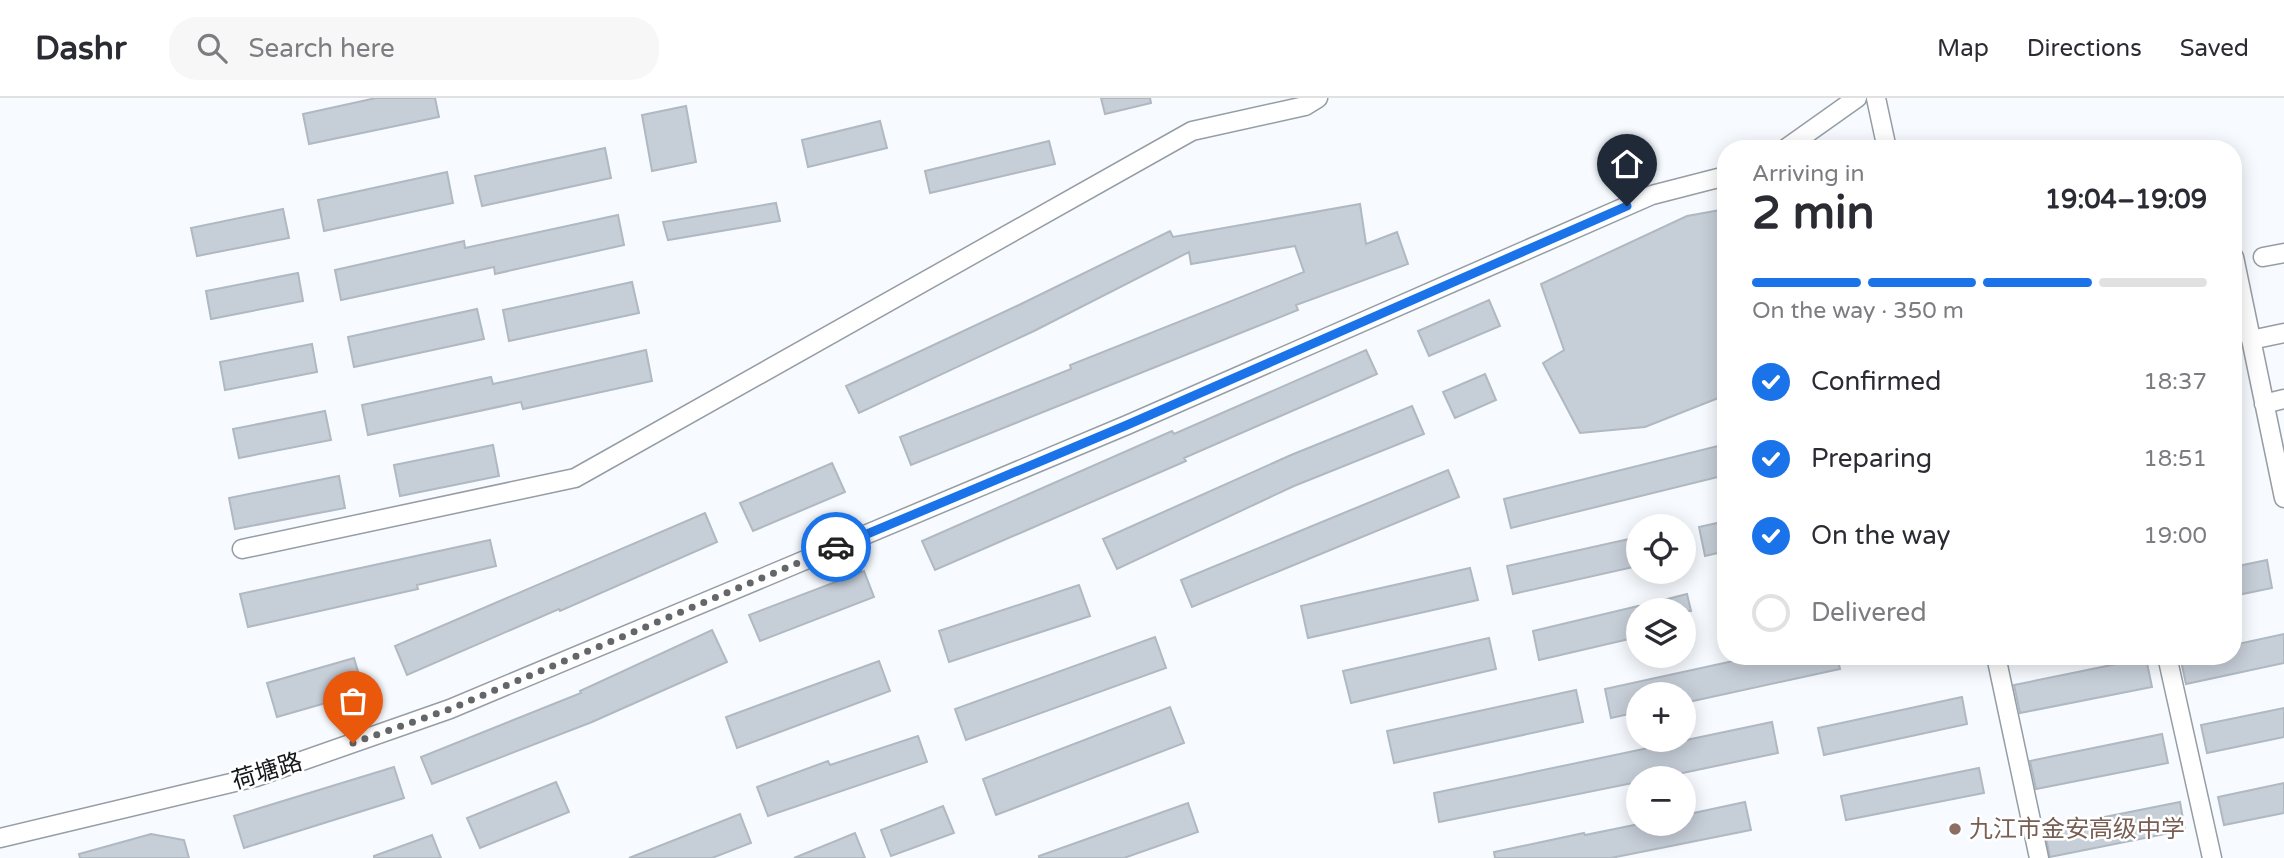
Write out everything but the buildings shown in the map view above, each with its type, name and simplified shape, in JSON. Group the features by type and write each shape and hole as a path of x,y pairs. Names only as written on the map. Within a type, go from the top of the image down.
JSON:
{"street":[{"path":"242,549 575,478 1192,131 1305,106 1318,98"},
{"path":"1798,140 1857,98"},
{"path":"1876,98 1885,140"},
{"name":"荷塘路","path":"0,838 256,777 450,709 1127,425 1652,195 1717,178"},
{"path":"2263,257 2284,253"},
{"path":"2242,296 2284,498"},
{"path":"2251,340 2284,333"},
{"path":"2264,404 2284,399"},
{"path":"1998,665 2039,858"},
{"path":"2169,665 2212,858"}],"way so far":[{"path":"353,743 450,709 836,547"}],"place":[{"name":"九江市金安高级中学","path":"1955,829"}],"route":[{"path":"836,547 1127,425 1627,206"}]}
